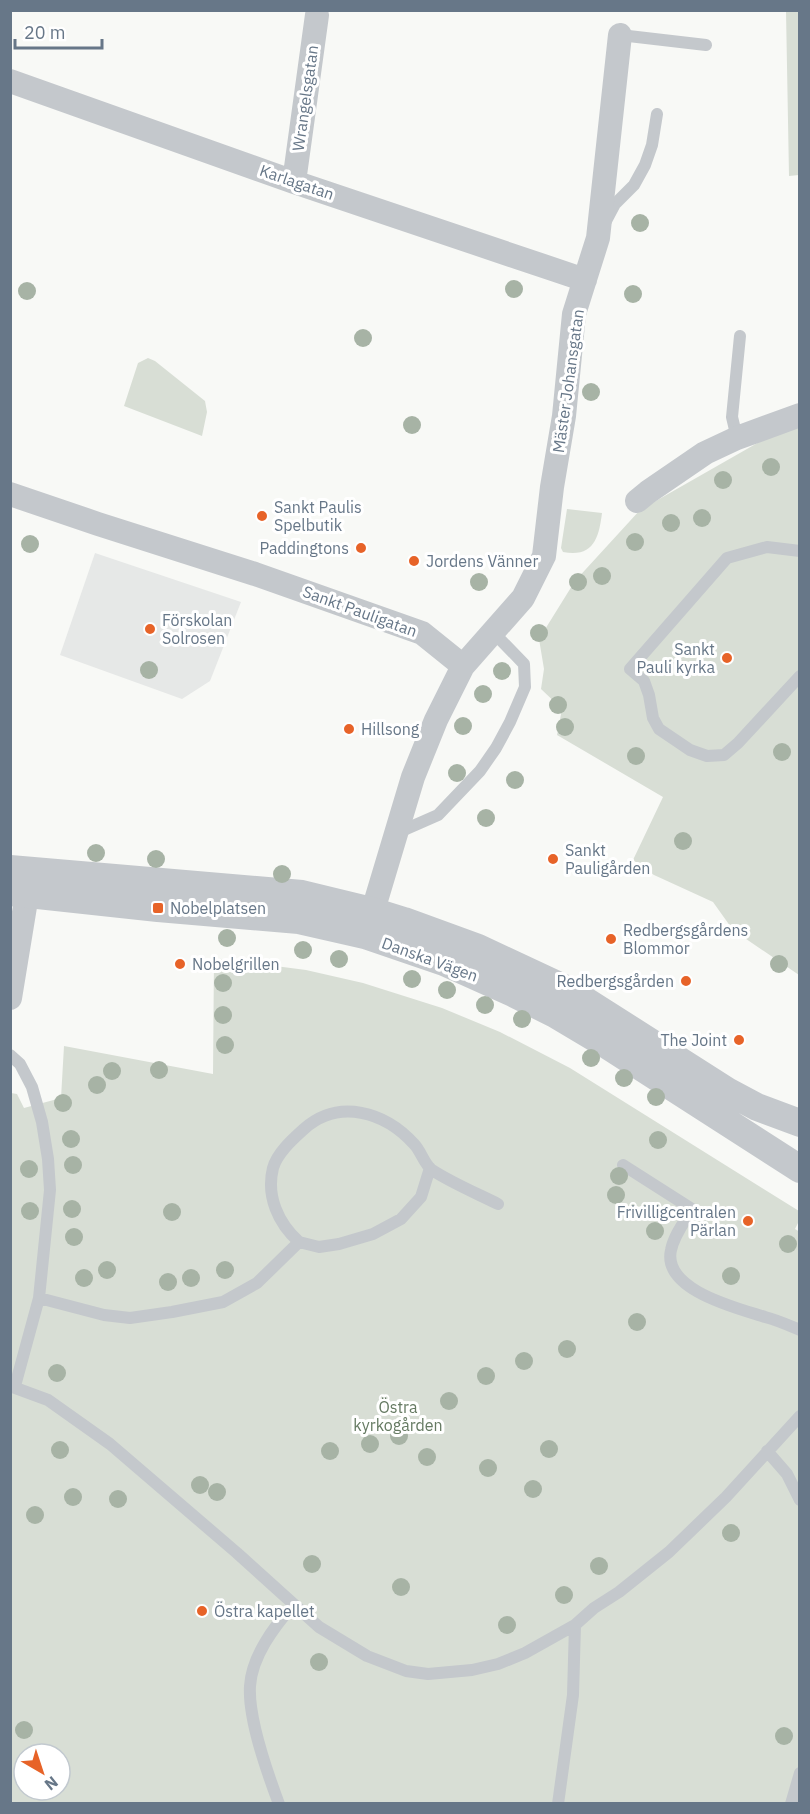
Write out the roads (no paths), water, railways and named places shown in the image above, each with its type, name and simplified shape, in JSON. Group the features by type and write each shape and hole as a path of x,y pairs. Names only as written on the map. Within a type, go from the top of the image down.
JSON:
{"street":[{"name":"Wrangelsgatan","path":"294,182 317,15"},
{"name":"Mäster Johansgatan","path":"463,666 523,598 544,556 564,416 574,314 598,238 615,99 620,35"},
{"name":"Karlagatan","path":"10,81 294,182 585,280"},
{"path":"637,501 705,453 737,438 800,415"},
{"name":"Sankt Pauligatan","path":"10,494 255,574 422,633 463,666"},
{"path":"369,923 413,777 436,720 463,666"},
{"path":"10,998 20,881"},
{"name":"Danska Vägen","path":"20,881 158,908 298,920 369,923 452,938 570,990 727,1091 757,1107 800,1123"},
{"name":"Danska Vägen","path":"369,923 555,1014 800,1169"}],"lane":[{"path":"620,35 706,45"},
{"path":"598,238 615,204 634,185 645,165 652,145 657,114"},
{"path":"737,438 732,417 740,336"},
{"path":"800,551 767,547 727,558 630,669 644,681 650,695 653,718 659,729 690,750 707,756 724,755 738,743 800,676"},
{"path":"396,833 438,815 480,771 510,722 525,687 524,664 493,632"},
{"path":"10,1055 20,1064 32,1087 42,1122 50,1190 39,1298 22,1366 13,1386 48,1400 110,1444 319,1627 367,1656 406,1671 428,1674 472,1670 498,1664 525,1653 575,1625 669,1552 726,1497 800,1416"},
{"path":"430,1168 421,1197 401,1220 374,1234 339,1244 319,1247 298,1242 282,1222 271,1197 271,1179 275,1162 293,1138 316,1118 341,1111 364,1113 385,1120 406,1135 420,1150 430,1168 498,1204"},
{"path":"623,1165 692,1209 670,1251 671,1264 684,1282 696,1291 722,1303 800,1330"},
{"path":"39,1298 104,1315 130,1318 223,1302 257,1282 298,1242"},
{"path":"767,1451 787,1474 800,1500"},
{"path":"279,1803 267,1770 254,1721 250,1686 254,1668 264,1646 276,1624 294,1605"},
{"path":"558,1803 573,1695 575,1625"},
{"path":"791,1803 800,1773"}],"place":[{"name":"Sankt Paulis Spelbutik","path":"262,516"},
{"name":"Paddingtons","path":"361,548"},
{"name":"Jordens Vänner","path":"414,561"},
{"name":"Förskolan Solrosen","path":"150,629"},
{"name":"Sankt Pauli kyrka","path":"727,658"},
{"name":"Hillsong","path":"349,729"},
{"name":"Sankt Pauligården","path":"553,859"},
{"name":"Nobelplatsen","path":"158,908"},
{"name":"Redbergsgårdens Blommor","path":"611,939"},
{"name":"Nobelgrillen","path":"180,964"},
{"name":"Redbergsgården","path":"686,981"},
{"name":"The Joint","path":"739,1040"},
{"name":"Frivilligcentralen Pärlan","path":"748,1221"},
{"name":"Östra kapellet","path":"202,1611"}],"park label":[{"name":"Östra kyrkogården","path":"398,1416"}]}
